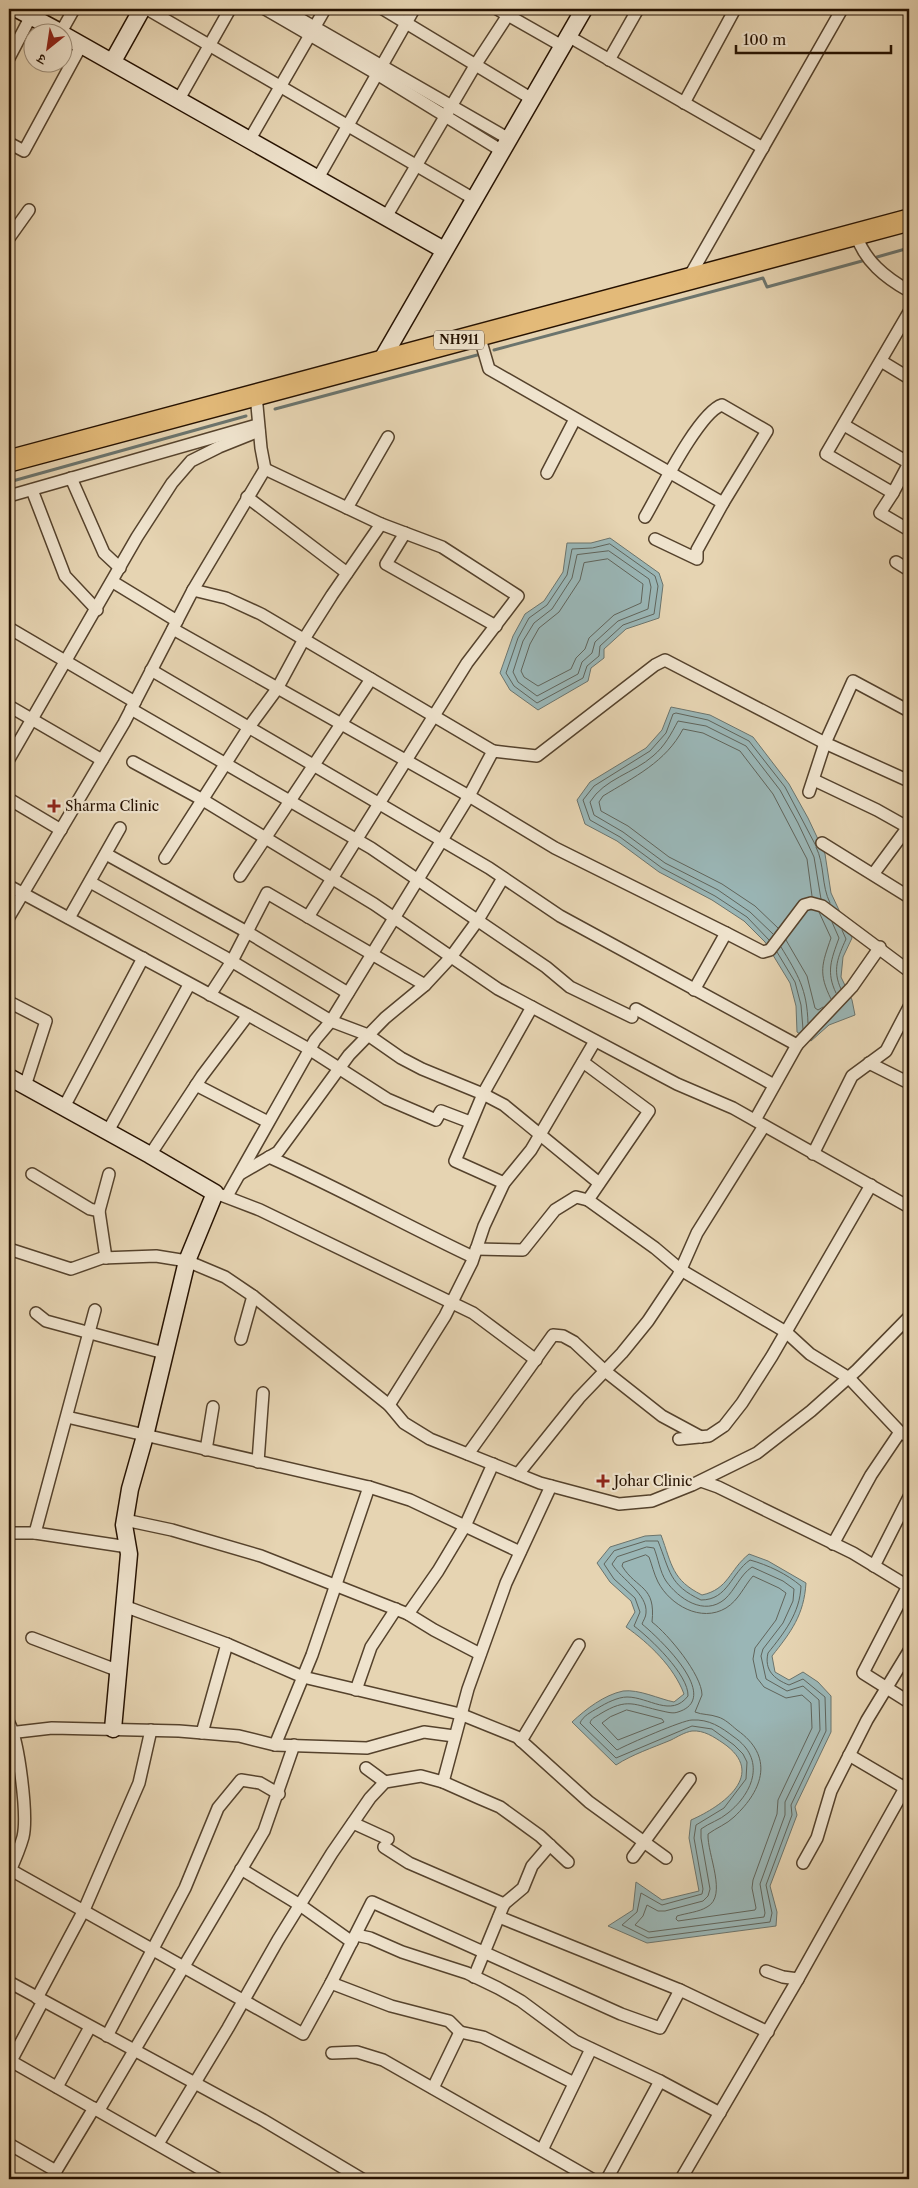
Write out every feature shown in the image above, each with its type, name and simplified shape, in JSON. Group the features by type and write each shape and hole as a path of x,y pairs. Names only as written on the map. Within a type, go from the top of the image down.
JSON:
{"highway":[{"name":"NH911","path":"9,460 909,220"}],"street":[{"path":"68,22 74,9"},
{"path":"113,61 142,9"},
{"path":"147,9 474,199"},
{"path":"179,99 230,9"},
{"path":"265,9 313,30"},
{"path":"283,9 313,30 505,145"},
{"path":"250,139 325,9"},
{"path":"383,9 532,99"},
{"path":"318,178 414,9"},
{"path":"381,361 584,9"},
{"path":"609,60 638,9"},
{"path":"684,103 735,9"},
{"path":"688,279 842,9"},
{"path":"386,217 476,64 503,11 609,60 763,148"},
{"path":"9,58 24,12 42,22"},
{"path":"72,38 444,250"},
{"path":"9,143 24,150 82,44"},
{"path":"9,238 29,210"},
{"path":"856,234 860,246 873,266 909,291"},
{"path":"893,493 826,454 909,312"},
{"path":"479,335 490,369 723,503"},
{"path":"881,361 909,378"},
{"path":"9,917 133,706 193,590 265,469 256,394"},
{"path":"645,517 697,426 715,407 722,405 767,431 697,550 697,560 655,539"},
{"path":"547,473 575,419"},
{"path":"844,425 909,463 880,513 909,530"},
{"path":"9,496 259,428"},
{"path":"9,759 120,568 172,483 191,461 259,428"},
{"path":"347,508 388,437"},
{"path":"265,469 381,524 442,546 518,596 467,663 333,880 308,917"},
{"path":"71,478 104,553 120,568"},
{"path":"32,490 65,576 97,610"},
{"path":"248,497 347,573"},
{"path":"165,858 249,727 277,689 304,639 381,524"},
{"path":"405,533 386,564 496,626"},
{"path":"896,562 909,570"},
{"path":"113,582 175,625 277,689 469,796 554,848 763,952 770,950 804,905 810,904 822,906 880,947 909,971"},
{"path":"193,590 226,598 260,614 493,751 537,756 655,665 665,660 824,743 909,781"},
{"path":"9,628 66,662 225,765 356,840 418,879 546,967 570,987 634,1013 774,1085"},
{"path":"151,670 442,840 560,916 797,1045"},
{"path":"240,876 371,679"},
{"path":"809,792 824,743 853,681 909,711"},
{"path":"9,706 102,760"},
{"path":"113,1729 129,1554 125,1520 130,1490 145,1436 187,1261 221,1194 239,1175 310,1049 331,1021 395,917 469,796 493,751"},
{"path":"133,762 203,800 395,917 498,989 677,1084 732,1108 909,1207"},
{"path":"814,780 877,810 908,828 874,873"},
{"path":"9,799 61,830"},
{"path":"69,918 120,828"},
{"path":"822,843 874,873 909,897"},
{"path":"106,854 247,932 348,993"},
{"path":"239,1175 278,1152 339,1068 368,1035 425,985 451,957 478,920 503,878"},
{"path":"90,882 232,961 331,1021 368,1035 401,1058 422,1069 483,1094 504,1105 600,1183"},
{"path":"9,886 310,1049 387,1099 436,1120 441,1111 470,1122"},
{"path":"210,995 232,961 267,893 425,985"},
{"path":"694,990 726,933"},
{"path":"518,1474 578,1398 605,1371 648,1321 681,1270 697,1233 759,1123 774,1085 797,1045 852,986 880,947"},
{"path":"64,1107 143,958"},
{"path":"108,1131 190,985"},
{"path":"9,1002 46,1020 25,1086"},
{"path":"504,1183 456,1161 470,1122 483,1094 532,1007"},
{"path":"813,1154 852,1076 886,1051 909,1007"},
{"path":"150,1155 196,1085 248,1015"},
{"path":"389,1405 452,1302 504,1183 531,1150 595,1042"},
{"path":"583,1062 649,1111 588,1200"},
{"path":"869,1064 909,1083"},
{"path":"9,1077 221,1194 260,1210 473,1313 536,1360"},
{"path":"196,1085 268,1122"},
{"path":"269,1157 315,1177 403,1224 475,1253 523,1250 555,1210 576,1197 588,1200 655,1248 681,1270 786,1332 810,1354 849,1378 905,1434 871,1476 833,1544"},
{"path":"32,1174 90,1209 99,1211"},
{"path":"106,1258 99,1211 110,1174"},
{"path":"679,1439 709,1436 724,1426 742,1403 786,1332 871,1185"},
{"path":"9,1249 71,1269 106,1258 156,1256 187,1261 225,1277 253,1296 389,1405 404,1423 430,1439 551,1486 620,1504 652,1501 701,1481 757,1453 811,1411 849,1378 909,1317"},
{"path":"241,1339 253,1296"},
{"path":"35,1533 95,1310"},
{"path":"36,1313 46,1321 164,1353"},
{"path":"468,1454 553,1334 563,1336 574,1342 605,1371 662,1416 701,1437"},
{"path":"258,1462 263,1393"},
{"path":"206,1450 213,1407"},
{"path":"66,1416 369,1487 410,1500 520,1552"},
{"path":"408,1614 438,1571 465,1526 493,1464"},
{"path":"701,1481 718,1487 833,1544 908,1587 863,1673 909,1702"},
{"path":"443,1782 460,1714 480,1654 506,1583 551,1486"},
{"path":"275,1745 303,1677 369,1487"},
{"path":"874,1566 909,1497"},
{"path":"125,1520 172,1530 260,1556 408,1614 480,1654"},
{"path":"9,1533 35,1533 128,1547"},
{"path":"124,1606 227,1644 303,1677 460,1714 517,1737 589,1802 666,1858"},
{"path":"356,1690 372,1647 396,1609"},
{"path":"32,1638 118,1671"},
{"path":"202,1733 227,1644"},
{"path":"521,1741 579,1645"},
{"path":"803,1862 817,1838 831,1791 849,1755 909,1651"},
{"path":"454,1736 424,1732 367,1748 275,1745 239,1736 151,1730 10,1729 23,1784 23,1835 9,1871 84,1910 243,2002 303,2034 372,1902 621,2014 660,2028 680,1990"},
{"path":"151,1730 139,1783 84,1910 10,2061 218,2179"},
{"path":"9,2144 54,2175 133,2050 264,1831 294,1745"},
{"path":"681,2179 768,2032 907,1785 849,1755"},
{"path":"366,1768 385,1782"},
{"path":"158,2144 300,1905 370,1798 385,1782 421,1776 443,1782 500,1807 550,1845 568,1862"},
{"path":"633,1857 690,1779"},
{"path":"107,2036 185,1888 218,1808 241,1780 260,1783 278,1794"},
{"path":"353,1823 386,1843 409,1863 504,1904"},
{"path":"474,1977 504,1904 523,1888 532,1866 550,1845"},
{"path":"242,1869 354,1938 370,1938 402,1952 474,1977 521,2001 575,2041 660,2080 720,2113"},
{"path":"499,1917 680,1990 768,2032"},
{"path":"766,1971 783,1977 798,1979"},
{"path":"9,1982 263,2120 362,2179"},
{"path":"331,1983 391,2006 449,2021 460,2032 483,2037 574,2083"},
{"path":"57,2087 90,2027"},
{"path":"433,2088 460,2032"},
{"path":"542,2150 591,2049"},
{"path":"332,2053 357,2052 383,2060 592,2179"},
{"path":"607,2179 660,2080"}],"water":[{"path":"610,538 659,573 663,585 659,618 626,629 604,649 604,658 591,668 588,681 538,710 510,690 500,673 513,636 525,614 544,601 563,572 567,543 591,543"},
{"path":"671,707 710,715 753,737 789,784 825,854 831,893 852,938 843,957 841,977 852,1000 855,1015 829,1025 811,1041 797,1032 796,1006 790,983 765,942 744,921 712,900 659,872 617,841 585,824 577,800 590,782 646,748 662,730"},
{"path":"661,1535 674,1571 684,1584 702,1595 711,1592 723,1584 749,1554 768,1561 806,1583 803,1605 799,1614 785,1639 772,1656 775,1672 789,1680 803,1672 818,1682 831,1696 831,1732 795,1807 797,1815 770,1886 777,1912 776,1926 647,1943 608,1926 633,1910 636,1882 662,1900 699,1891 689,1838 691,1820 727,1798 736,1788 741,1777 741,1766 736,1755 709,1734 696,1731 684,1733 616,1765 572,1722 596,1703 623,1691 642,1693 674,1702 684,1694 674,1674 660,1656 626,1627 635,1612 631,1601 610,1582 597,1563 610,1547 645,1536"}],"waterway":[{"path":"877,257 909,248"},
{"path":"494,350 763,278 767,287 862,261"},
{"path":"275,409 481,354"},
{"path":"9,482 246,416"}],"place":[{"name":"Sharma Clinic","path":"54,806"},
{"name":"Johar Clinic","path":"603,1481"}]}
